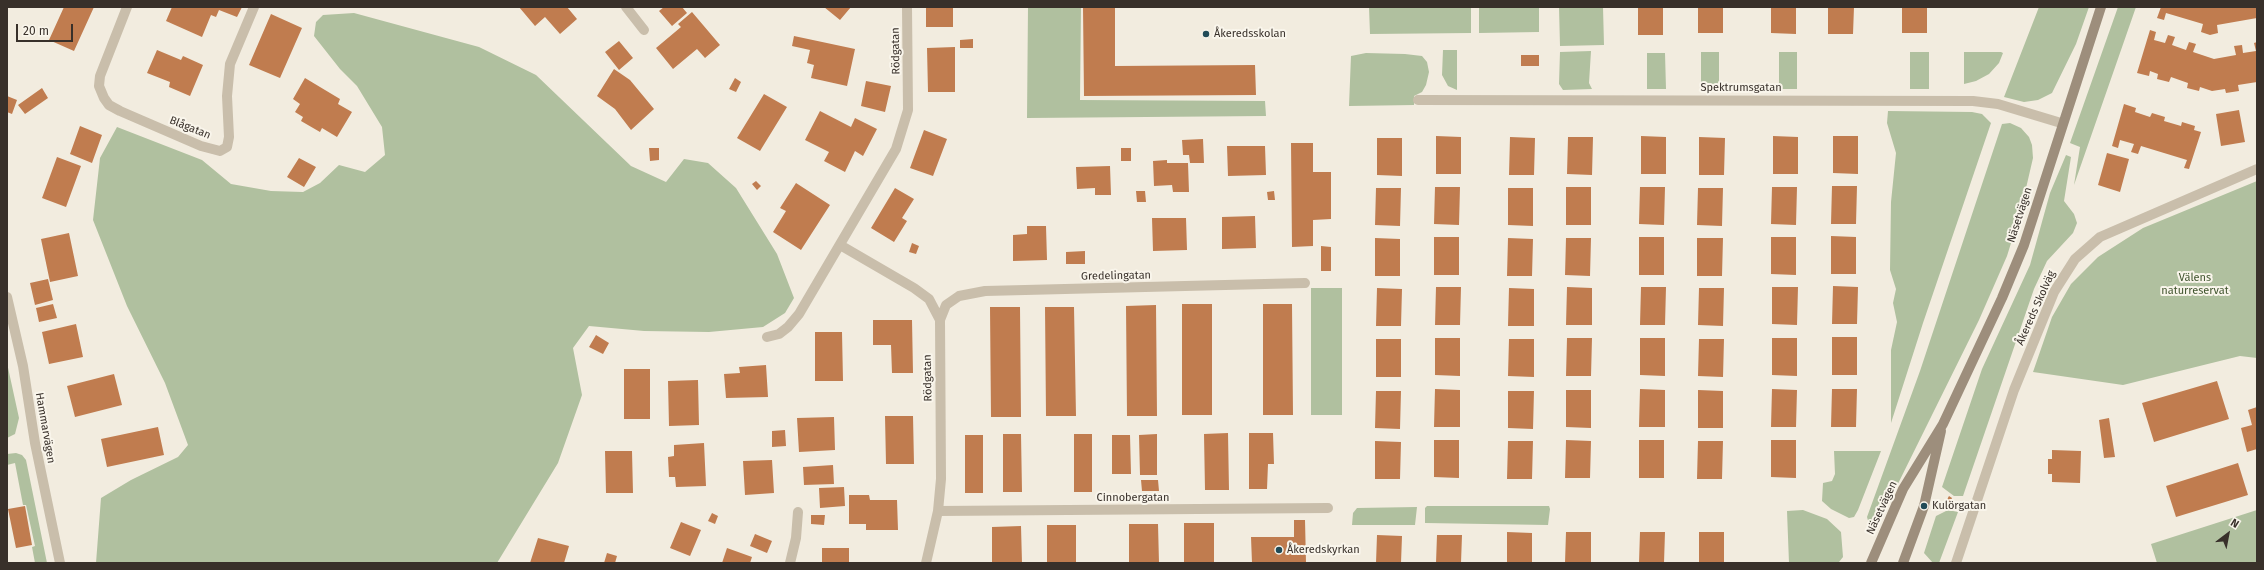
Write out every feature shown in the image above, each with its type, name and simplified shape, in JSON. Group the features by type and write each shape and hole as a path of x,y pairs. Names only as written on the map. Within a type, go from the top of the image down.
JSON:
{"street":[{"name":"Blågatan","path":"127,7 100,76 99,86 104,98 109,105 120,111 201,146 220,151 227,147 229,137 227,96 230,64 254,7"},
{"path":"626,7 644,30"},
{"name":"Rödgatan","path":"767,337 779,334 788,327 799,314 888,166 903,130 908,110 909,82 907,7"},
{"name":"Näsetvägen","path":"1871,563 1903,489 1943,424 2002,298 2024,245 2061,123 2101,7"},
{"name":"Spektrumsgatan","path":"1418,100 1973,101 1998,104 2061,123"},
{"name":"Åkereds Skolväg","path":"1956,563 2016,383 2054,292 2074,259 2100,237 2257,169"},
{"name":"Rödgatan","path":"840,245 924,296 932,304 940,320 941,479 938,511 926,563"},
{"name":"Gredelingatan","path":"940,320 946,305 959,296 985,291 1305,283"},
{"name":"Hammarvägen","path":"7,297 23,366 35,443 60,563"},
{"name":"Näsetvägen","path":"1903,563 1924,506 1943,424"},
{"name":"Cinnobergatan","path":"938,511 1328,508"},
{"path":"790,563 796,538 798,512"}],"green space":[{"path":"1028,7 1081,7 1080,100 1265,101 1266,116 1027,118"},
{"path":"1369,7 1471,7 1471,33 1370,34"},
{"path":"1479,7 1539,7 1539,32 1479,33"},
{"path":"1559,7 1603,7 1604,45 1560,46"},
{"path":"2039,7 2089,7 2076,44 2052,93 2038,100 2024,102 2004,97"},
{"path":"2118,7 2136,7 2074,185 2080,147 2070,143"},
{"path":"354,13 479,47 536,75 631,166 666,182 684,159 708,163 736,188 777,254 794,298 785,313 763,327 709,332 644,331 589,326 573,348 582,395 558,463 497,563 96,563 101,498 131,480 178,457 188,445 165,383 127,306 93,220 100,158 117,127 202,160 231,184 271,191 303,192 320,183 339,165 365,172 385,155 382,127 357,86 340,69 314,36 316,22 323,15"},
{"path":"1443,50 1457,50 1457,90 1448,86 1442,75"},
{"path":"1591,51 1589,83 1592,89 1563,90 1559,84 1560,52"},
{"path":"1701,52 1719,52 1719,89 1701,89"},
{"path":"1779,52 1797,52 1797,89 1779,89"},
{"path":"1910,52 1929,52 1929,89 1910,89"},
{"path":"1964,52 2003,53 1999,63 1989,74 1976,81 1964,84"},
{"path":"1366,53 1422,56 1427,62 1429,72 1426,85 1422,92 1414,96 1414,105 1349,106 1351,56"},
{"path":"1647,53 1665,53 1666,89 1647,89"},
{"path":"1888,111 1972,112 1982,114 1991,123 1923,323 1891,423 1891,350 1897,322 1893,303 1896,289 1890,270 1891,202 1896,153 1887,123"},
{"path":"2010,123 2021,128 2029,137 2032,145 2033,158 2020,214 2007,256 1979,320 1883,514 1877,522 1869,524 1867,517 1920,371 2002,124"},
{"path":"2066,155 2071,157 2064,201 2074,214 2077,223 2073,233 2047,261 2034,289 1963,496 1954,496 1942,487 1982,369 2030,265 2050,193"},
{"name":"Välens naturreservat","path":"2257,181 2257,358 2240,356 2123,385 2033,372 2052,317 2071,284 2098,257 2143,228"},
{"path":"1311,288 1342,288 1342,415 1311,415"},
{"path":"7,363 19,418 15,434 7,438"},
{"path":"1834,451 1881,451 1854,517 1849,518 1831,509 1822,501 1823,483 1832,481 1835,474"},
{"path":"16,453 22,455 26,460 47,563 35,563 32,547 35,546 26,505 23,505 15,463 7,465 7,454"},
{"path":"1427,506 1549,506 1550,509 1548,525 1425,523 1425,508"},
{"path":"1417,507 1415,525 1352,525 1353,513 1357,508"},
{"path":"1803,510 1827,519 1841,532 1843,557 1839,562 1789,563 1787,511"},
{"path":"1948,510 1958,512 1939,563 1933,563 1924,553 1936,516"},
{"path":"2257,510 2257,563 2157,563 2151,544"}],"building":[{"path":"64,7 94,7 74,51 49,40"},
{"path":"172,7 242,7 237,17 219,10 216,17 211,15 202,37 166,21"},
{"path":"519,7 567,7 577,19 560,34 545,17 535,26"},
{"path":"664,7 682,7 687,13 672,26 659,11"},
{"path":"824,7 851,7 840,20"},
{"path":"926,7 953,7 953,27 926,27"},
{"path":"1083,7 1115,7 1115,66 1255,65 1256,95 1084,96"},
{"path":"1638,7 1663,7 1663,35 1638,35"},
{"path":"1698,7 1723,7 1723,33 1698,33"},
{"path":"1771,7 1796,7 1796,34 1771,33"},
{"path":"1828,7 1854,7 1853,34 1828,34"},
{"path":"1902,7 1927,7 1927,33 1902,33"},
{"path":"2161,7 2257,7 2257,18 2217,25 2218,33 2210,35 2201,32 2203,24 2166,13 2164,20 2157,18"},
{"path":"692,12 720,45 705,58 697,49 673,69 656,48 681,27 678,24"},
{"path":"271,14 302,28 280,78 249,65"},
{"path":"2150,30 2156,32 2154,40 2165,43 2168,35 2175,37 2172,45 2186,50 2189,42 2196,44 2193,52 2214,59 2236,55 2234,46 2242,45 2243,53 2256,51 2254,43 2257,42 2257,82 2238,85 2239,91 2226,93 2225,89 2212,91 2200,87 2199,91 2187,88 2188,83 2171,77 2169,82 2157,79 2158,74 2150,71 2149,76 2137,73"},
{"path":"794,36 855,49 847,86 811,78 814,65 807,63 810,50 792,46"},
{"path":"973,39 973,48 960,48 960,40"},
{"path":"619,41 633,58 619,70 605,52"},
{"path":"955,47 955,92 928,92 927,48"},
{"path":"157,50 181,60 183,56 203,65 190,96 169,87 170,82 147,73"},
{"path":"1521,55 1539,55 1539,66 1521,66"},
{"path":"614,69 630,80 654,109 631,130 615,109 597,96"},
{"path":"305,78 340,99 338,104 352,112 337,137 322,128 320,132 301,121 303,117 295,112 300,104 293,99"},
{"path":"735,78 741,82 736,92 729,89"},
{"path":"866,81 891,86 885,112 861,106"},
{"path":"42,88 48,98 25,114 18,105"},
{"path":"764,94 787,107 760,151 737,138"},
{"path":"7,96 17,100 12,114 7,112"},
{"path":"2124,104 2136,108 2135,112 2150,117 2152,113 2165,117 2164,121 2181,126 2182,122 2195,126 2194,130 2201,132 2189,169 2184,168 2187,160 2141,146 2138,154 2131,152 2134,144 2120,140 2118,148 2112,146"},
{"path":"2239,110 2245,142 2221,146 2216,114"},
{"path":"820,111 851,127 855,118 877,129 863,156 855,151 845,172 824,161 829,152 805,140"},
{"path":"80,126 102,135 92,163 70,154"},
{"path":"924,130 947,139 933,176 910,168"},
{"path":"1436,136 1461,137 1461,174 1436,174"},
{"path":"1641,136 1666,137 1666,174 1641,174"},
{"path":"1773,136 1798,137 1798,174 1773,174"},
{"path":"1833,136 1858,136 1858,174 1833,173"},
{"path":"1510,137 1535,138 1534,175 1509,175"},
{"path":"1568,137 1593,137 1592,175 1567,174"},
{"path":"1699,137 1725,138 1724,175 1699,175"},
{"path":"1377,138 1402,138 1402,176 1377,175"},
{"path":"1203,139 1204,163 1190,163 1189,155 1183,155 1182,140"},
{"path":"1291,143 1313,143 1313,172 1331,172 1331,219 1313,220 1313,246 1292,247"},
{"path":"1227,146 1265,146 1266,175 1228,176"},
{"path":"649,148 659,148 659,160 650,161"},
{"path":"1121,148 1131,148 1131,161 1121,161"},
{"path":"2107,153 2129,159 2120,192 2098,185"},
{"path":"57,157 81,166 66,207 42,198"},
{"path":"299,158 316,167 304,187 287,177"},
{"path":"1167,160 1167,163 1188,163 1189,192 1173,192 1172,185 1154,186 1153,161"},
{"path":"1110,166 1111,195 1095,195 1095,188 1077,189 1076,167"},
{"path":"756,181 761,186 757,190 752,184"},
{"path":"796,183 830,205 801,250 773,232 786,211 780,208"},
{"path":"1832,186 1857,186 1856,224 1831,224"},
{"path":"1435,187 1460,187 1459,225 1434,224"},
{"path":"1566,187 1591,187 1591,225 1566,225"},
{"path":"1640,187 1665,187 1664,225 1639,224"},
{"path":"1772,187 1797,187 1796,225 1771,224"},
{"path":"895,188 914,199 902,218 907,221 894,242 871,228"},
{"path":"1376,188 1401,188 1400,226 1375,225"},
{"path":"1508,188 1533,188 1533,226 1508,225"},
{"path":"1698,188 1723,188 1722,226 1697,225"},
{"path":"1136,191 1145,191 1146,202 1137,202"},
{"path":"1274,191 1275,200 1268,200 1267,192"},
{"path":"1255,216 1256,248 1222,249 1222,217"},
{"path":"1152,218 1186,218 1187,250 1153,251"},
{"path":"1027,226 1046,226 1047,260 1013,261 1013,235 1027,234"},
{"path":"69,233 78,276 50,282 41,239"},
{"path":"1831,236 1856,237 1856,274 1831,274"},
{"path":"1434,237 1459,237 1459,275 1434,275"},
{"path":"1639,237 1664,237 1664,275 1639,275"},
{"path":"1771,237 1796,237 1796,275 1771,274"},
{"path":"1375,238 1400,239 1400,276 1375,276"},
{"path":"1508,238 1533,239 1532,276 1507,276"},
{"path":"1566,238 1591,238 1590,276 1565,275"},
{"path":"1697,238 1723,238 1722,276 1697,276"},
{"path":"912,243 919,246 916,254 909,252"},
{"path":"1321,246 1331,247 1331,271 1321,271"},
{"path":"1085,251 1085,264 1066,264 1066,252"},
{"path":"48,279 53,300 35,305 30,283"},
{"path":"1833,286 1858,287 1857,324 1832,324"},
{"path":"1436,287 1461,287 1460,325 1435,325"},
{"path":"1567,287 1592,288 1592,325 1566,325"},
{"path":"1641,287 1666,287 1665,325 1640,325"},
{"path":"1772,287 1798,287 1797,325 1772,324"},
{"path":"1377,288 1402,289 1401,326 1376,326"},
{"path":"1509,288 1534,289 1534,326 1508,326"},
{"path":"1699,288 1724,288 1723,326 1698,325"},
{"path":"53,304 57,318 39,322 36,308"},
{"path":"1182,304 1212,304 1212,415 1182,415"},
{"path":"1263,304 1292,304 1293,415 1263,415"},
{"path":"1156,305 1157,416 1127,416 1126,306"},
{"path":"990,307 1020,307 1021,417 991,417"},
{"path":"1045,307 1074,307 1076,416 1046,416"},
{"path":"873,320 912,320 913,373 892,373 891,345 873,345"},
{"path":"76,324 83,357 49,364 42,332"},
{"path":"815,332 842,332 843,381 815,381"},
{"path":"596,335 609,343 603,354 589,347"},
{"path":"1832,337 1857,337 1857,375 1832,375"},
{"path":"1435,338 1460,338 1460,376 1435,375"},
{"path":"1567,338 1592,338 1591,376 1566,376"},
{"path":"1640,338 1665,338 1665,376 1640,375"},
{"path":"1772,338 1797,338 1797,376 1772,375"},
{"path":"1376,339 1401,339 1401,377 1376,377"},
{"path":"1509,339 1534,339 1534,377 1508,376"},
{"path":"1699,339 1724,339 1723,377 1698,376"},
{"path":"766,365 768,397 726,398 724,374 740,373 739,367"},
{"path":"624,369 650,369 650,419 624,419"},
{"path":"114,374 122,405 75,417 67,386"},
{"path":"698,380 699,425 669,426 668,381"},
{"path":"2217,381 2229,419 2154,442 2142,403"},
{"path":"1435,389 1460,390 1460,427 1434,427"},
{"path":"1640,389 1665,390 1665,427 1639,427"},
{"path":"1772,389 1797,390 1796,427 1771,427"},
{"path":"1832,389 1857,389 1856,427 1831,427"},
{"path":"1566,390 1591,390 1591,428 1566,427"},
{"path":"1698,390 1723,391 1723,428 1698,428"},
{"path":"1376,391 1401,391 1400,429 1375,428"},
{"path":"1508,391 1534,391 1533,429 1508,428"},
{"path":"2257,407 2257,449 2247,452 2241,428 2252,425 2248,410"},
{"path":"885,416 913,416 914,464 886,464"},
{"path":"834,417 835,450 799,452 797,418"},
{"path":"2109,418 2115,457 2104,458 2099,420"},
{"path":"158,427 164,455 107,467 101,439"},
{"path":"785,430 786,446 772,447 772,431"},
{"path":"1228,433 1229,490 1205,490 1204,434"},
{"path":"1249,433 1273,433 1274,464 1268,464 1267,489 1249,489"},
{"path":"1003,434 1021,434 1022,492 1003,492"},
{"path":"1074,434 1092,434 1092,492 1074,492"},
{"path":"1157,434 1157,475 1140,475 1139,435"},
{"path":"965,435 983,435 983,493 965,493"},
{"path":"1112,435 1130,435 1131,474 1112,474"},
{"path":"1434,440 1459,440 1459,478 1434,477"},
{"path":"1566,440 1591,441 1590,478 1565,478"},
{"path":"1639,440 1664,440 1664,478 1639,478"},
{"path":"1771,440 1796,440 1796,478 1771,477"},
{"path":"1375,441 1401,442 1400,479 1375,479"},
{"path":"1508,441 1533,441 1532,479 1507,479"},
{"path":"1698,441 1723,441 1722,479 1697,479"},
{"path":"704,443 706,486 676,487 675,477 669,477 668,457 674,456 674,445"},
{"path":"2052,450 2081,451 2080,483 2052,482 2052,474 2048,474 2048,459 2052,459"},
{"path":"605,451 632,451 633,493 606,493"},
{"path":"772,460 774,493 745,495 743,461"},
{"path":"2238,463 2248,495 2176,517 2166,486"},
{"path":"833,465 834,484 804,485 803,467"},
{"path":"1141,480 1158,480 1159,491 1142,491"},
{"path":"844,487 845,506 820,508 819,488"},
{"path":"849,495 869,495 870,500 897,500 898,530 866,530 866,524 849,524"},
{"path":"1949,496 1952,498 1948,507 1944,505"},
{"path":"25,506 32,545 16,548 8,509"},
{"path":"712,513 718,516 715,524 708,521"},
{"path":"811,515 825,515 824,525 811,524"},
{"name":"Åkeredskyrkan","path":"1294,520 1305,520 1306,563 1252,563 1251,537 1294,537"},
{"path":"681,522 701,530 690,556 670,548"},
{"path":"1184,523 1214,523 1214,563 1184,563"},
{"path":"1129,524 1158,524 1159,563 1129,563"},
{"path":"1047,525 1076,525 1076,563 1047,563"},
{"path":"1021,526 1022,563 992,563 992,527"},
{"path":"1507,532 1532,533 1532,563 1507,563"},
{"path":"1566,532 1591,532 1591,563 1565,563"},
{"path":"1640,532 1665,532 1664,563 1639,563"},
{"path":"1699,532 1724,532 1724,563 1699,563"},
{"path":"755,534 772,541 767,553 750,546"},
{"path":"1377,535 1402,536 1401,563 1376,563"},
{"path":"1437,535 1462,535 1461,563 1436,563"},
{"path":"538,538 569,546 564,563 530,563"},
{"path":"727,548 752,557 750,563 722,563"},
{"path":"822,548 849,548 849,563 822,563"},
{"path":"607,553 617,556 615,563 604,563"}],"place":[{"name":"Åkeredsskolan","path":"1206,34"},
{"name":"Kulörgatan","path":"1924,506"},
{"name":"Åkeredskyrkan","path":"1279,550"}]}
